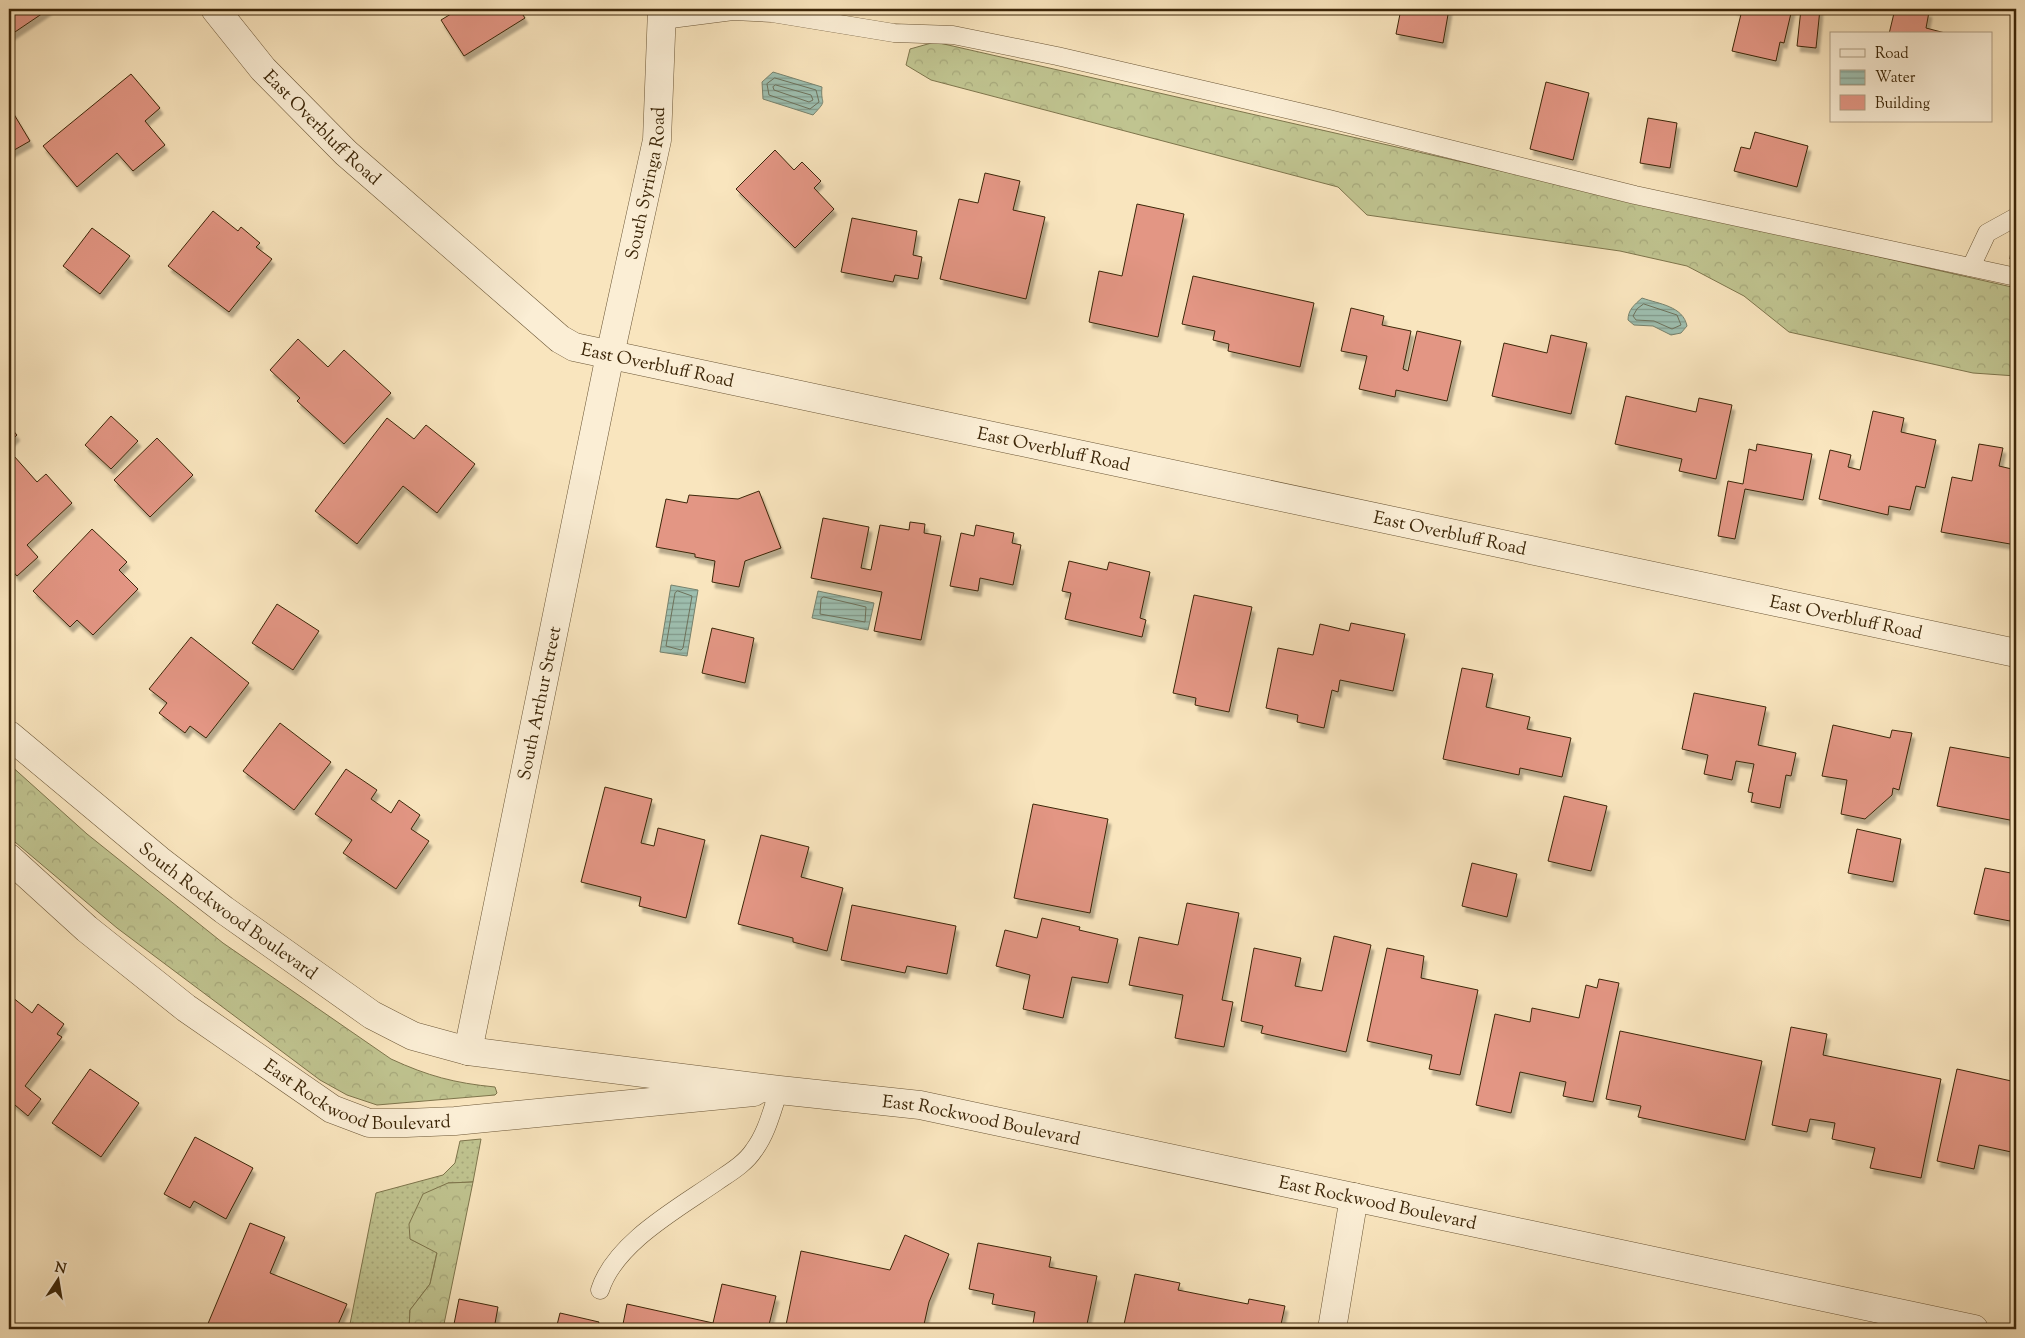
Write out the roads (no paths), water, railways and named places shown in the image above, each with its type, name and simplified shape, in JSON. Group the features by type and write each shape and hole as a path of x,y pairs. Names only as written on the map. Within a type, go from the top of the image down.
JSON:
{"street":[{"name":"East Overbluff Road","path":"215,9 263,69 346,153 560,339 574,347 2016,652"},
{"name":"South Syringa Road","path":"610,355 657,140 662,14"},
{"name":"South Arthur Street","path":"468,1051 610,355"},
{"name":"South Rockwood Boulevard","path":"9,735 159,860 224,910 372,1015 413,1036 468,1051"},
{"name":"East Rockwood Boulevard","path":"9,858 87,929 186,1008 332,1109 356,1120 383,1123 455,1121 779,1090"},
{"name":"East Rockwood Boulevard","path":"468,1051 779,1090 920,1104 1974,1329"},
{"path":"1332,1329 1354,1197"}],"lane":[{"path":"662,14 733,11 772,13 894,33 953,35 1057,56 1300,112 1635,195 2016,277"},
{"path":"1971,267 1987,233 2016,217"},
{"path":"600,1290 605,1275 640,1236 739,1166 754,1151 764,1132 779,1090"}],"water":[{"path":"773,72 822,87 823,102 821,106 813,115 763,99 762,82"},
{"path":"1642,298 1663,304 1675,310 1685,319 1687,326 1681,333 1671,335 1653,326 1634,325 1628,320 1629,313"},
{"path":"671,585 698,590 687,656 660,652"},
{"path":"818,591 874,603 868,630 812,618"}]}
